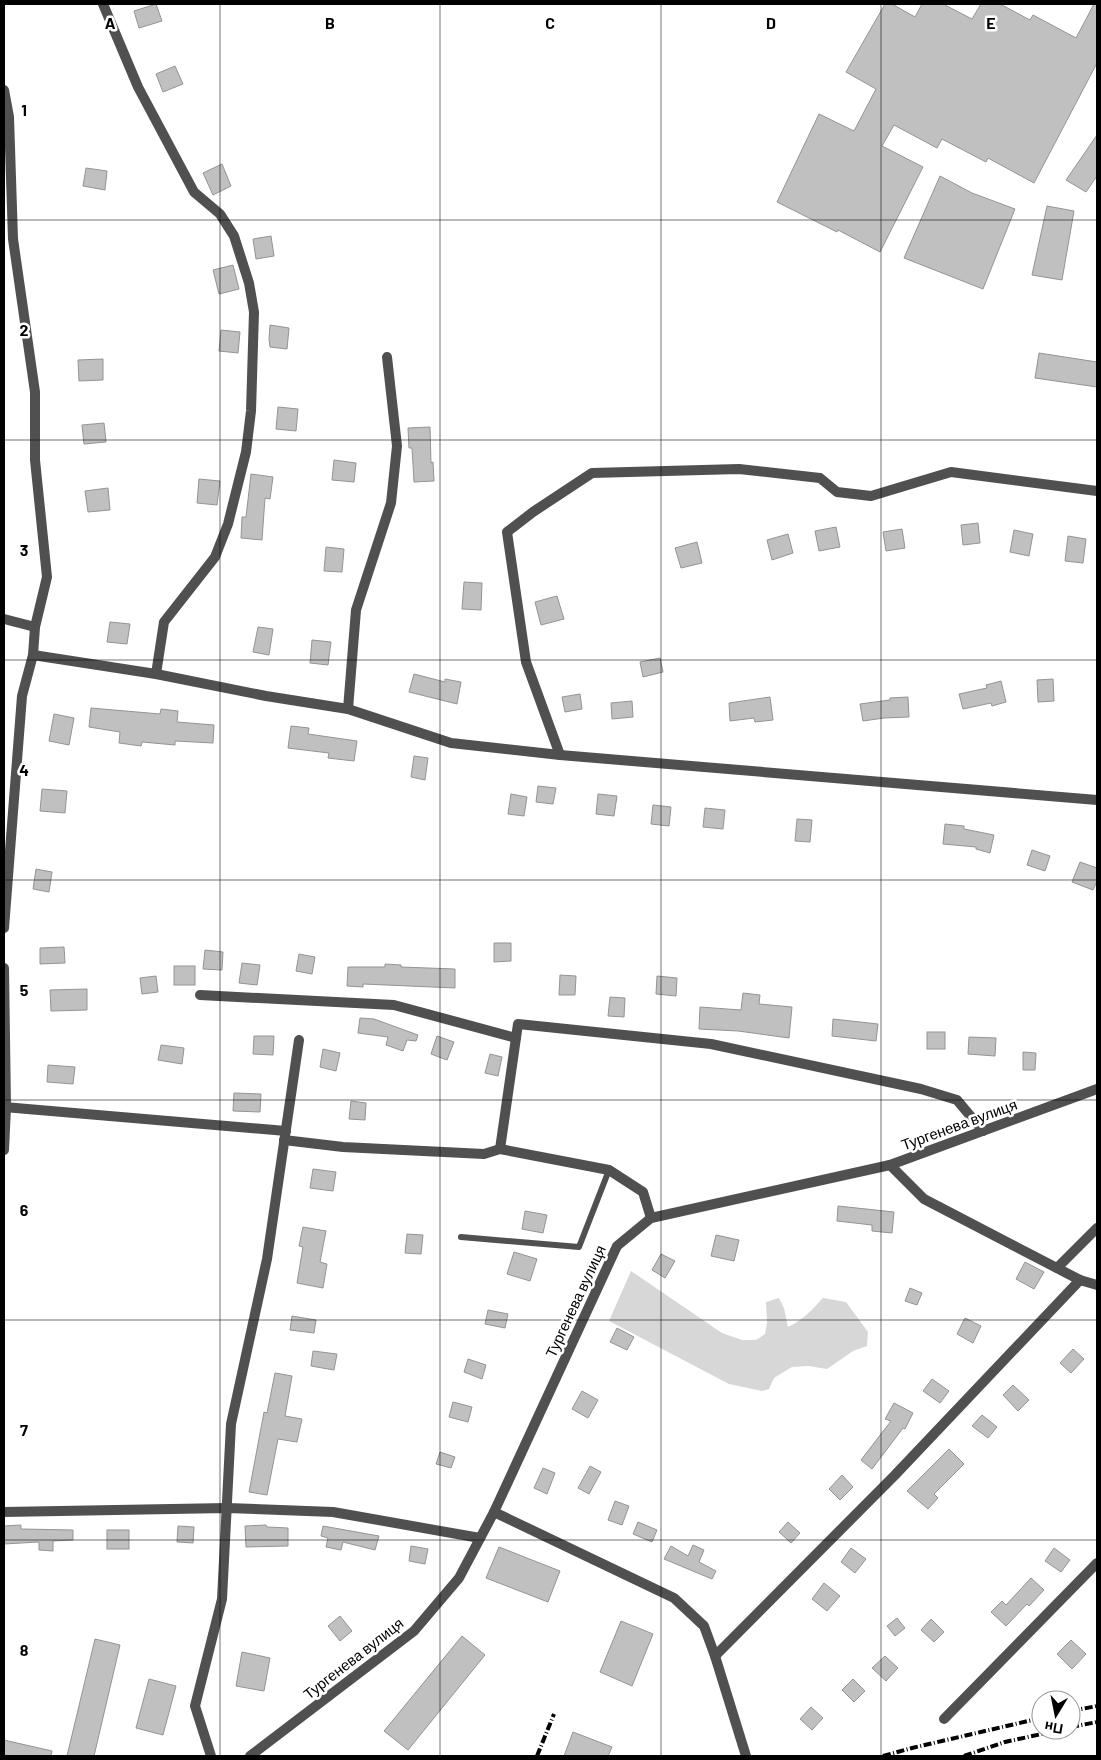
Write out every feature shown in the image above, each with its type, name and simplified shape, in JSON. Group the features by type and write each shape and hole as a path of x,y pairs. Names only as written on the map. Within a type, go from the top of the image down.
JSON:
{"street":[{"path":"103,4 138,87 194,192 220,214 234,236 249,283 254,312 251,411 246,452 228,524 215,557 164,622 156,674"},
{"path":"4,90 9,117 13,239 35,392 35,460 47,577 22,696 4,928"},
{"path":"348,709 356,610 391,503 397,446 387,357"},
{"path":"560,755 526,662 508,532 533,512 592,473 739,469 820,478 837,492 872,496 951,472 1097,491"},
{"path":"4,619 35,627"},
{"path":"32,654 156,674 266,696 348,709 452,743 560,755 1097,800"},
{"path":"4,968 4,1150"},
{"path":"200,995 394,1005 516,1038"},
{"path":"500,1149 518,1024 711,1044 921,1089 958,1100 983,1131"},
{"path":"211,1756 195,1706 222,1599 231,1424 267,1259 299,1040"},
{"name":"Тургенева вулиця","path":"250,1756 414,1631 459,1578 494,1512 617,1246 652,1218 890,1164 1097,1090"},
{"path":"5,1107 285,1136 342,1147 474,1154 484,1154 500,1149 609,1170 642,1192 652,1218"},
{"path":"890,1164 924,1199 1080,1280 1097,1285"},
{"path":"1057,1268 1097,1228"},
{"path":"715,1656 895,1474 1080,1280"},
{"path":"4,1512 227,1508 333,1512 480,1538"},
{"path":"494,1512 674,1598 704,1626 746,1756"},
{"path":"944,1718 1097,1563"}],"lane":[{"path":"462,1237 579,1247 609,1170"}],"shaded area":[{"path":"631,1271 722,1333 742,1340 756,1340 765,1334 767,1323 766,1302 779,1298 784,1308 788,1327 803,1318 823,1298 846,1302 868,1332 867,1346 853,1351 827,1369 809,1366 792,1367 774,1378 769,1389 762,1391 729,1384 609,1321"}],"building":[{"path":"156,4 162,21 139,28 134,11"},
{"path":"885,4 892,4 915,17 922,4 943,4 972,19 981,4 1000,4 1030,20 1033,15 1076,38 1094,4 1097,4 1097,63 1034,183 988,158 986,162 942,139 937,148 894,125 882,146 923,167 880,252 777,202 819,114 854,131 876,89 846,72"},
{"path":"175,66 183,84 163,92 156,74"},
{"path":"1097,135 1097,176 1086,192 1066,180"},
{"path":"222,164 231,186 213,195 203,173"},
{"path":"86,168 107,171 105,190 83,186"},
{"path":"940,176 972,193 1015,209 983,289 904,258"},
{"path":"1047,206 1074,211 1062,280 1032,275"},
{"path":"271,236 274,256 256,259 253,239"},
{"path":"233,265 239,289 219,294 213,270"},
{"path":"270,325 289,328 287,349 270,347"},
{"path":"221,330 240,332 238,353 219,351"},
{"path":"1039,353 1097,362 1097,387 1035,378"},
{"path":"103,359 103,380 79,381 78,360"},
{"path":"278,407 298,409 296,431 276,429"},
{"path":"104,423 106,442 84,444 82,425"},
{"path":"430,427 431,463 433,462 434,481 414,482 412,448 409,448 408,428"},
{"path":"334,460 356,463 354,482 332,480"},
{"path":"251,474 273,477 270,499 265,498 262,540 241,538 242,517 246,517"},
{"path":"199,479 220,481 217,505 197,503"},
{"path":"108,488 110,510 88,512 85,491"},
{"path":"978,523 980,543 963,545 961,525"},
{"path":"836,527 840,547 819,551 815,531"},
{"path":"902,529 905,548 886,551 883,532"},
{"path":"1014,530 1033,534 1029,556 1010,552"},
{"path":"788,534 793,553 772,560 767,540"},
{"path":"1068,536 1086,539 1083,563 1065,561"},
{"path":"697,542 702,563 681,568 675,548"},
{"path":"326,547 344,549 342,572 324,571"},
{"path":"464,582 482,583 481,610 462,609"},
{"path":"557,596 564,619 541,625 535,602"},
{"path":"110,622 130,624 127,644 107,642"},
{"path":"258,627 273,629 269,655 253,652"},
{"path":"312,640 331,642 328,665 310,663"},
{"path":"660,658 663,672 643,677 640,662"},
{"path":"414,674 445,682 445,679 461,682 457,704 409,692"},
{"path":"1053,679 1054,701 1038,702 1037,680"},
{"path":"1001,681 1006,702 992,706 991,703 963,709 959,694 987,688 986,685"},
{"path":"580,694 582,709 565,712 562,697"},
{"path":"770,697 773,720 755,722 754,718 730,721 729,703"},
{"path":"908,697 909,717 863,721 860,704 890,700 890,698"},
{"path":"632,701 633,717 612,719 611,703"},
{"path":"91,708 160,714 161,709 178,711 177,722 214,725 213,743 175,741 175,745 142,742 141,746 119,743 120,732 89,727"},
{"path":"54,714 74,718 69,745 49,741"},
{"path":"291,726 309,728 308,734 357,741 354,761 328,758 329,753 288,748"},
{"path":"414,756 428,758 425,780 411,777"},
{"path":"538,786 556,788 553,804 536,802"},
{"path":"42,789 67,791 65,813 40,811"},
{"path":"511,794 527,797 524,816 508,814"},
{"path":"598,794 617,796 614,816 596,814"},
{"path":"653,805 671,807 669,826 651,824"},
{"path":"705,808 725,810 723,829 703,827"},
{"path":"797,819 812,820 810,842 795,841"},
{"path":"945,824 964,826 964,829 994,835 990,853 976,849 976,847 943,844"},
{"path":"1032,850 1050,856 1045,871 1027,865"},
{"path":"1080,862 1097,868 1097,881 1093,890 1072,882"},
{"path":"36,869 52,872 49,892 33,889"},
{"path":"494,943 511,943 511,961 494,962"},
{"path":"64,947 65,963 40,964 40,948"},
{"path":"205,950 223,952 222,970 203,969"},
{"path":"299,954 315,957 312,974 296,971"},
{"path":"242,963 260,965 257,985 239,983"},
{"path":"385,964 401,965 401,967 455,969 455,988 363,984 363,987 347,986 348,967 385,967"},
{"path":"174,966 195,966 195,985 174,985"},
{"path":"560,975 576,976 575,995 559,995"},
{"path":"156,976 158,992 142,994 140,978"},
{"path":"657,976 677,978 676,996 656,994"},
{"path":"87,989 87,1010 51,1011 50,990"},
{"path":"743,993 760,995 759,1004 792,1007 789,1038 738,1031 699,1029 700,1007 741,1010"},
{"path":"610,997 625,998 624,1017 608,1016"},
{"path":"360,1018 374,1019 418,1035 416,1041 407,1040 403,1051 386,1045 388,1037 358,1033"},
{"path":"833,1019 878,1024 876,1041 832,1036"},
{"path":"927,1032 945,1032 945,1049 927,1049"},
{"path":"254,1036 274,1036 273,1055 253,1054"},
{"path":"437,1036 454,1042 447,1060 431,1054"},
{"path":"969,1037 996,1038 995,1056 968,1054"},
{"path":"161,1045 184,1048 182,1064 158,1060"},
{"path":"323,1049 340,1053 336,1071 320,1067"},
{"path":"1023,1052 1036,1053 1035,1070 1023,1070"},
{"path":"490,1054 502,1057 498,1076 485,1073"},
{"path":"48,1065 75,1067 73,1084 47,1082"},
{"path":"234,1093 261,1094 260,1112 233,1111"},
{"path":"351,1101 366,1103 365,1120 349,1119"},
{"path":"313,1169 336,1172 333,1191 310,1188"},
{"path":"838,1206 894,1212 892,1233 872,1231 872,1225 837,1221"},
{"path":"525,1211 547,1215 543,1233 522,1229"},
{"path":"303,1227 326,1231 320,1262 327,1264 323,1288 297,1283 303,1247 299,1246"},
{"path":"407,1234 423,1235 421,1254 405,1253"},
{"path":"716,1235 739,1240 734,1261 711,1256"},
{"path":"514,1252 537,1259 530,1281 507,1274"},
{"path":"661,1254 675,1261 665,1278 652,1270"},
{"path":"1025,1262 1044,1272 1034,1289 1016,1279"},
{"path":"910,1288 922,1293 917,1305 905,1301"},
{"path":"488,1310 508,1314 505,1328 485,1324"},
{"path":"292,1316 316,1320 314,1333 290,1330"},
{"path":"965,1318 981,1326 973,1343 957,1334"},
{"path":"617,1328 634,1337 627,1350 610,1342"},
{"path":"1073,1349 1084,1359 1071,1373 1060,1363"},
{"path":"313,1351 337,1354 334,1370 311,1366"},
{"path":"468,1359 486,1365 482,1379 464,1372"},
{"path":"275,1373 292,1376 285,1416 302,1419 297,1442 278,1439 267,1495 249,1492 264,1412 267,1413"},
{"path":"932,1379 949,1391 940,1403 923,1391"},
{"path":"1013,1385 1029,1400 1018,1411 1003,1395"},
{"path":"582,1391 598,1400 588,1418 572,1409"},
{"path":"453,1402 472,1407 468,1422 449,1417"},
{"path":"894,1403 913,1413 905,1429 903,1428 872,1469 861,1460 891,1421 885,1419"},
{"path":"982,1415 997,1427 988,1438 972,1426"},
{"path":"949,1449 964,1464 934,1494 938,1498 928,1509 907,1491"},
{"path":"440,1452 455,1457 451,1468 436,1464"},
{"path":"590,1466 601,1472 589,1494 578,1488"},
{"path":"543,1468 555,1473 547,1494 534,1488"},
{"path":"842,1475 853,1487 840,1500 829,1489"},
{"path":"615,1501 629,1506 622,1525 608,1520"},
{"path":"638,1522 657,1530 652,1542 633,1534"},
{"path":"788,1522 800,1533 791,1543 779,1532"},
{"path":"21,1525 21,1529 73,1530 73,1540 53,1541 53,1551 39,1550 39,1542 4,1544 4,1526"},
{"path":"266,1525 267,1527 288,1528 288,1546 246,1547 245,1526"},
{"path":"178,1526 194,1527 193,1543 177,1542"},
{"path":"323,1526 379,1536 375,1550 343,1542 341,1550 326,1547 328,1538 321,1536"},
{"path":"107,1530 129,1530 129,1549 107,1549"},
{"path":"693,1545 704,1550 699,1562 716,1571 712,1579 664,1559 671,1546 688,1556"},
{"path":"411,1546 428,1549 425,1564 409,1561"},
{"path":"499,1547 560,1571 548,1602 486,1578"},
{"path":"851,1548 866,1559 855,1573 841,1562"},
{"path":"1054,1548 1070,1560 1061,1572 1045,1561"},
{"path":"1031,1578 1044,1590 1029,1606 1027,1604 1006,1626 991,1612 1002,1601 1006,1605"},
{"path":"824,1583 840,1596 827,1611 812,1599"},
{"path":"340,1616 352,1631 340,1641 328,1626"},
{"path":"897,1618 905,1628 895,1636 887,1626"},
{"path":"931,1619 944,1632 934,1642 921,1630"},
{"path":"621,1621 653,1634 632,1686 600,1672"},
{"path":"462,1636 485,1655 408,1750 384,1731"},
{"path":"95,1639 120,1645 94,1756 67,1756"},
{"path":"1071,1640 1086,1654 1072,1669 1057,1654"},
{"path":"242,1652 270,1658 264,1691 236,1686"},
{"path":"885,1656 898,1668 886,1681 872,1668"},
{"path":"149,1679 176,1686 163,1735 136,1728"},
{"path":"853,1679 865,1691 854,1702 842,1690"},
{"path":"811,1707 823,1718 812,1730 800,1719"},
{"path":"573,1732 612,1747 608,1756 564,1756"},
{"path":"4,1740 52,1751 51,1756 4,1756"}],"railway":[{"path":"1081,1709 1097,1706"},
{"path":"537,1756 554,1714"},
{"path":"883,1756 1031,1720"},
{"path":"1081,1725 1097,1722"},
{"path":"964,1756 1005,1742 1031,1736"}]}
